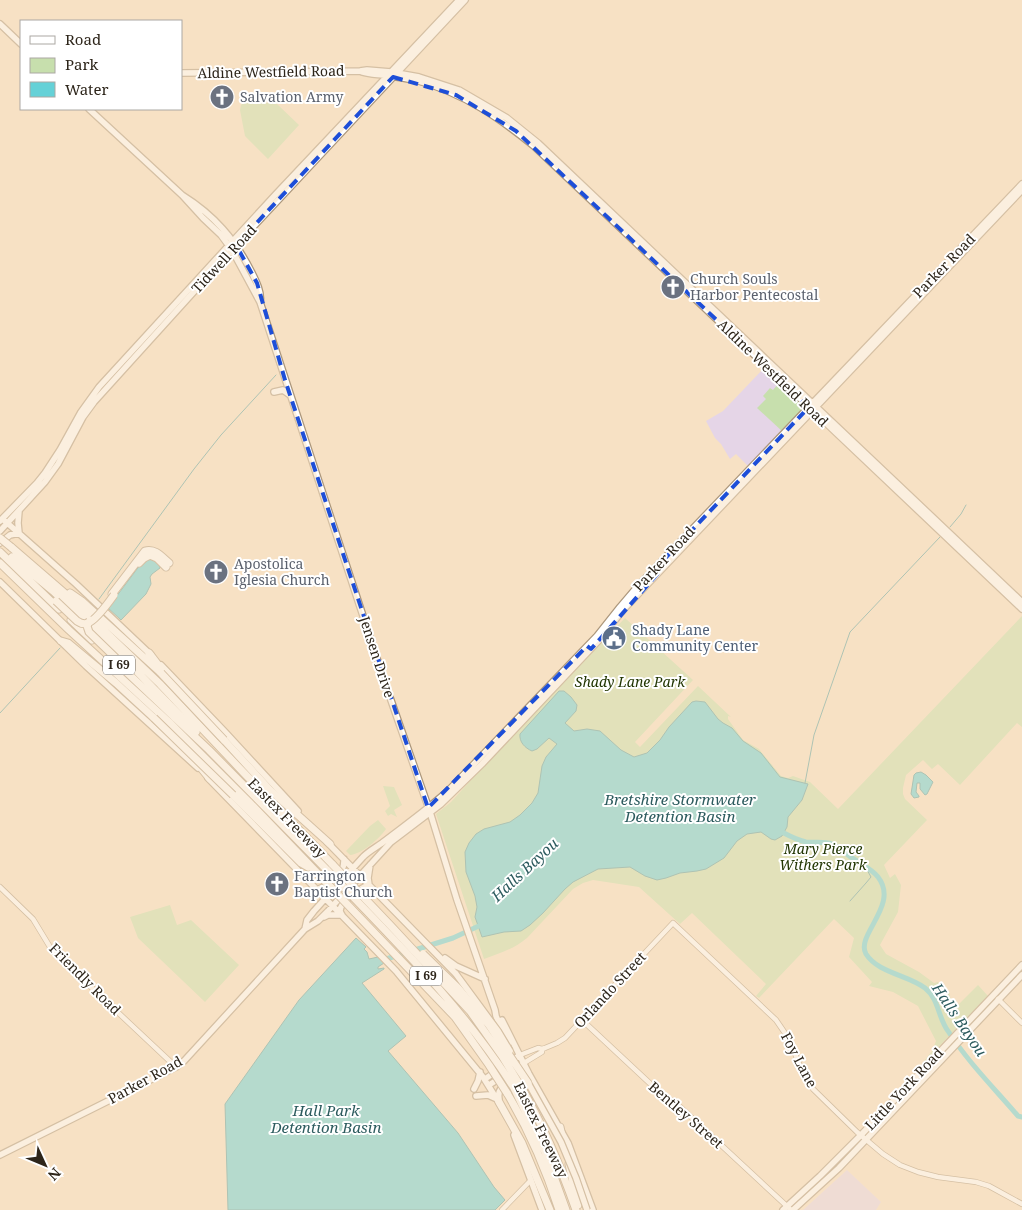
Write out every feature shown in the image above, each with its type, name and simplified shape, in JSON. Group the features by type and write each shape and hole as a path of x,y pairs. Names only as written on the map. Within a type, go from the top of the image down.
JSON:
{"highway":[{"name":"Eastex Freeway","path":"0,538 4,551 53,591 120,654 179,714 234,775"},
{"path":"4,551 81,621 91,620"},
{"name":"Eastex Freeway","path":"4,551 52,582 160,684 391,926 470,1012 523,1083 553,1149 577,1210"},
{"name":"I 69","path":"4,551 209,750 328,871 447,997 497,1061 523,1083 566,1210"},
{"path":"168,565 154,556 150,555 144,558 91,620 88,629 91,634 205,742"},
{"name":"Eastex Freeway","path":"0,563 69,630 169,722 238,790 454,1018 484,1058 518,1111 537,1150 559,1210"},
{"path":"52,582 83,602 161,673 270,790 330,844"},
{"path":"61,641 68,643 116,683 233,794 301,863 314,870"},
{"path":"149,653 226,754"},
{"path":"125,665 209,750"},
{"path":"169,722 176,736 210,779"},
{"path":"499,1101 522,1143 552,1210"},
{"path":"560,1128 577,1210"},
{"path":"549,1179 548,1190 552,1210"}],"main road":[{"name":"Tidwell Road","path":"451,12 459,0"},
{"name":"Tidwell Road","path":"1,516 37,484 61,450 88,401 392,74 451,12 465,0"},
{"path":"0,24 20,43"},
{"name":"Aldine Westfield Road","path":"182,73 360,72 367,74 392,74 459,90 496,111 538,143 583,189 1022,609"},
{"name":"Jensen Drive","path":"90,110 182,195 196,212 243,255 257,283 260,302 290,394 398,722 496,1010 524,1064 523,1083 560,1128 568,1143 593,1210"},
{"name":"Parker Road","path":"953,260 1022,184"},
{"name":"Parker Road","path":"304,929 307,920 325,898 370,850 390,840 451,795 492,748 623,610 657,570 1022,190"},
{"name":"Tidwell Road","path":"0,531 45,482 58,464 83,417 128,360"},
{"path":"274,392 283,390 290,394"},
{"name":"Aldine Westfield Road","path":"813,407 1022,602"},
{"path":"19,511 19,533"},
{"path":"1,516 149,653 360,876 446,961 480,1004 498,1031 523,1083 561,1142 587,1210"},
{"path":"0,544 6,537 19,533"},
{"path":"0,582 210,779 396,971 480,1072 499,1101 514,1133 542,1210"},
{"name":"Parker Road","path":"0,1154 176,1067 184,1061 304,929 333,906 390,840"},
{"path":"344,859 355,860 363,857"},
{"path":"316,890 325,887 339,875 344,867 344,859"},
{"path":"369,885 369,869 371,864"},
{"path":"342,915 340,911 344,904 361,888 369,885"},
{"path":"320,918 328,915 342,915"},
{"path":"446,961 485,979"},
{"path":"470,972 475,972 480,964"},
{"name":"Little York Road","path":"789,1209 822,1184 866,1140 907,1097 960,1030 1022,965"},
{"name":"Little York Road","path":"789,1209 902,1092 943,1053 963,1038 1022,976"},
{"name":"Jensen Drive","path":"496,1010 496,1016 514,1060"},
{"path":"485,1079 520,1055"},
{"path":"489,1085 524,1064"},
{"path":"474,1088 480,1072"},
{"path":"499,1101 498,1092 503,1086 521,1074 525,1074 523,1083"},
{"path":"902,1092 907,1097"},
{"path":"476,1096 488,1095 499,1101"},
{"path":"820,1176 822,1184"}],"street":[{"name":"Friendly Road","path":"0,887 33,919 50,947 60,958 176,1067"},
{"name":"Orlando Street","path":"520,1055 538,1048 542,1049 562,1040 673,923"},
{"name":"Foy Lane","path":"673,923 776,1020 789,1039 803,1073 813,1089 866,1140 900,1165 924,1174 982,1184 998,1190 1022,1204"},
{"path":"993,995 1022,1022"},
{"name":"Bentley Street","path":"582,1020 657,1090 679,1106 789,1209"},
{"name":"Orlando Street","path":"524,1064 542,1052 542,1049"},
{"path":"502,1210 531,1180"}],"highlighted area":[{"path":"393,77 456,95 516,131 809,407 655,569 659,572 591,649 587,646 428,808 285,380 257,283 236,245"}],"shaded area":[{"path":"764,368 802,405 801,407 804,410 749,467 736,454 730,459 706,421 723,411"},
{"path":"847,1170 881,1202 876,1210 803,1210"}],"green space":[{"path":"244,102 277,104 299,125 268,159 245,136 240,110"},
{"path":"779,383 784,388 782,390 784,391 785,389 802,405 801,407 804,410 783,432 757,408 766,399 763,396 770,388 773,390"},
{"path":"1022,616 1022,727 1017,723 960,785 938,764 932,769 923,760 906,775 903,788 905,799 927,820 884,865 890,878 895,874 901,885 898,912 880,945 886,954 919,972 934,983 938,982 942,989 949,991 954,1009 978,985 988,996 920,1066 932,1051 936,1041 918,1006 893,992 869,986 872,982 849,957 854,938 834,919 759,998 756,996 766,984 692,913 680,924 639,887 593,880 573,889 522,942 484,959 436,814 451,802 511,736 625,618 693,680 635,742 640,747 698,686 731,717 728,716 728,719 743,740 759,749 781,776 788,778 793,776 810,782 838,809"},
{"path":"383,786 394,787 402,805 394,810 397,817 391,814 388,816 385,811 390,806"},
{"path":"378,820 386,829 383,833 365,849 350,855 346,851"},
{"path":"170,905 177,925 191,920 239,965 205,1002 138,938 130,917"}],"water":[{"path":"151,558 160,565 160,568 150,577 151,584 146,594 121,620 107,607 140,565"},
{"name":"Bretshire Stormwater Detention Basin","path":"559,691 564,691 577,705 576,711 565,723 574,731 587,729 600,731 621,750 634,757 647,753 692,702 705,702 718,719 732,728 743,741 761,753 780,777 808,784 802,800 788,817 787,827 782,836 775,840 761,832 747,834 737,841 724,858 706,869 680,873 657,880 645,876 630,867 598,869 573,882 543,913 521,931 504,932 482,937 475,917 477,907 475,896 466,872 465,852 476,834 484,829 510,822 532,803 538,793 542,766 546,757 557,744 549,738 532,751 520,740 520,734"},
{"path":"921,772 933,782 925,795 920,789 920,783 917,783 916,792 919,797 914,798 911,794 914,775"},
{"name":"Hall Park Detention Basin","path":"356,938 366,947 364,949 369,959 378,957 384,963 378,969 384,969 362,983 406,1036 388,1051 458,1133 494,1187 505,1200 495,1210 228,1210 225,1104 299,1000"}],"waterway":[{"path":"99,599 194,469 221,435 276,375"},
{"path":"950,527 966,505"},
{"path":"805,783 814,735 850,632 940,537"},
{"path":"0,713 60,648"},
{"name":"Halls Bayou","path":"778,830 802,841 834,845 878,877 883,888 884,898 881,909 866,938 864,946 866,954 878,966 918,984 930,992 945,1026 956,1042 1018,1116 1022,1117"},
{"path":"850,901 871,877 866,868"},
{"name":"Halls Bayou","path":"383,960 453,938 483,924"}],"place":[{"name":"Salvation Army","path":"222,97"},
{"name":"Church Souls Harbor Pentecostal","path":"673,287"},
{"name":"Apostolica Iglesia Church","path":"216,572"},
{"name":"Shady Lane Community Center","path":"614,638"},
{"name":"Farrington Baptist Church","path":"277,884"}],"park label":[{"name":"Shady Lane Park","path":"630,682"},
{"name":"Mary Pierce Withers Park","path":"823,858"}]}
